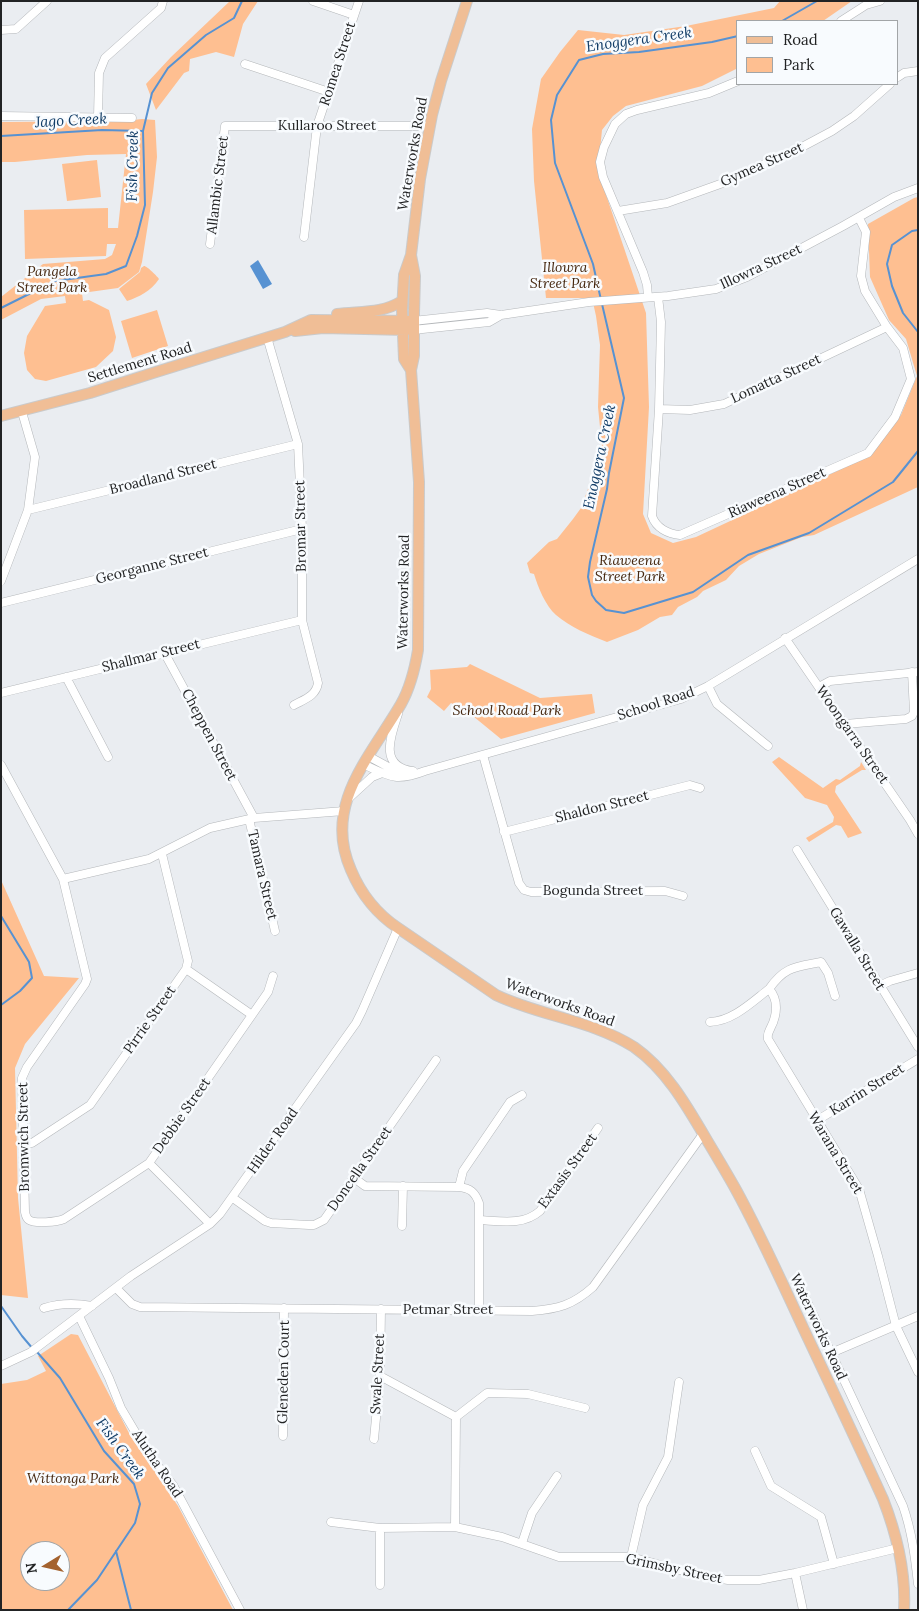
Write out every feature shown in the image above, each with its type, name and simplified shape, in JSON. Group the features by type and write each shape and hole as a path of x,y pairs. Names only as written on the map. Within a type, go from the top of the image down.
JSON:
{"main road":[{"name":"Waterworks Road","path":"411,370 404,358 402,301 404,275 411,256 420,179 429,126 441,81 468,1"},
{"name":"Waterworks Road","path":"411,256 415,276 414,356 411,370 419,482 418,650 413,675 402,703 352,783 345,806 342,829 347,862 354,877 377,912 496,995 511,1002 615,1036 654,1064 668,1080 735,1188 865,1460 893,1525 903,1578 904,1610"},
{"path":"311,320 342,313 378,310 393,306 402,301"},
{"name":"Settlement Road","path":"1,416 90,393 285,332 311,320 324,319 402,326"},
{"name":"Settlement Road","path":"285,332 323,328 413,326"}],"street":[{"path":"1,30 16,29 47,1"},
{"path":"98,117 99,73 105,58 161,8 163,1"},
{"path":"313,1 354,15"},
{"name":"Romea Street","path":"304,237 317,126 359,1"},
{"path":"843,20 866,5 880,1"},
{"path":"245,64 329,92"},
{"path":"899,76 904,73 918,71"},
{"path":"648,296 643,272 604,177 600,162 604,147 615,124 626,114 636,110 709,94 736,82"},
{"name":"Gymea Street","path":"618,211 676,200 723,183 802,147 832,132 854,116 889,85"},
{"path":"1,116 132,118"},
{"name":"Kullaroo Street","path":"225,126 429,126"},
{"name":"Allambic Street","path":"210,244 225,126"},
{"name":"Illowra Street","path":"413,326 489,322 501,315 589,302 716,289 747,277 859,218 894,196 918,188"},
{"name":"Riaweena Street","path":"658,296 661,322 659,409 652,516 654,522 663,530 680,535 868,453 895,417 911,379 903,348 869,299 863,284 861,276 866,232 859,218"},
{"name":"Lomatta Street","path":"659,409 690,410 724,404 887,327"},
{"name":"Bromar Street","path":"267,337 298,444 302,530 302,620 318,683 314,694 294,705"},
{"path":"1,581 28,510 35,457 22,412"},
{"name":"Broadland Street","path":"28,510 298,444"},
{"name":"Georganne Street","path":"1,603 302,530"},
{"name":"School Road","path":"365,760 382,773 403,778 681,699 708,686 918,559"},
{"name":"Shallmar Street","path":"1,692 302,620"},
{"name":"Woongarra Street","path":"785,638 918,834"},
{"name":"Cheppen Street","path":"164,652 251,818"},
{"path":"819,687 830,680 915,672 914,712 912,716 906,719 845,724"},
{"path":"66,676 108,757"},
{"path":"708,686 717,704 768,746"},
{"path":"402,703 390,739 389,748 398,765 406,770 413,771"},
{"name":"Bogunda Street","path":"483,755 519,883 524,890 531,892 664,891 683,896"},
{"name":"School Road","path":"365,760 392,769 425,771"},
{"name":"Bromwich Street","path":"1,764 63,879 87,979 24,1072 21,1085 27,1217"},
{"path":"63,879 149,859 210,828 251,818 345,806 372,777 382,773"},
{"name":"Shaldon Street","path":"504,832 690,785 700,788"},
{"name":"Tamara Street","path":"251,818 275,931"},
{"name":"Gawalla Street","path":"797,850 918,1047"},
{"path":"162,854 188,961 186,969 252,1015"},
{"name":"Hilder Road","path":"1,1366 31,1352 131,1276 210,1224 220,1214 356,1023 398,928"},
{"path":"710,1022 720,1021 735,1014 769,989 779,976 791,968 821,962 828,973 835,996"},
{"name":"Pirrie Street","path":"23,1143 32,1143 90,1105 186,969"},
{"path":"879,986 918,973"},
{"name":"Debbie Street","path":"27,1217 32,1222 53,1222 64,1219 149,1164 268,992 273,976"},
{"name":"Warana Street","path":"769,989 773,994 776,1007 775,1016 767,1034 768,1039 859,1190 896,1326 918,1372"},
{"name":"Karrin Street","path":"816,1121 918,1059"},
{"name":"Doncella Street","path":"232,1198 264,1221 271,1223 314,1225 324,1220 436,1060"},
{"path":"458,1187 462,1170 510,1102 522,1095"},
{"name":"Extasis Street","path":"479,1220 522,1221 534,1216 540,1211 598,1128"},
{"name":"Petmar Street","path":"116,1288 132,1304 140,1307 532,1311 557,1308 570,1304 593,1287 703,1134"},
{"path":"149,1164 210,1224"},
{"path":"354,1178 366,1186 465,1187 474,1192 479,1202 479,1310"},
{"path":"402,1226 403,1186"},
{"path":"797,1280 903,1506 910,1526 918,1584"},
{"path":"44,1308 54,1305 78,1304 92,1306"},
{"name":"Gleneden Court","path":"283,1436 284,1308"},
{"name":"Swale Street","path":"374,1439 380,1376 381,1309"},
{"name":"Alutha Road","path":"79,1316 109,1378 121,1408 142,1443 173,1485 240,1610"},
{"path":"831,1353 918,1316"},
{"path":"380,1376 456,1417"},
{"path":"631,1558 644,1505 668,1457 679,1382"},
{"path":"456,1417 487,1393 528,1394 585,1408"},
{"path":"455,1527 456,1417"},
{"path":"860,1449 873,1442"},
{"path":"755,1451 771,1486 821,1517 834,1564"},
{"path":"865,1460 878,1453"},
{"path":"522,1544 532,1513 557,1476"},
{"name":"Grimsby Street","path":"331,1522 380,1528 455,1527 522,1544 559,1557 631,1558 702,1576 728,1580 759,1580 898,1548"},
{"path":"380,1528 380,1584"},
{"path":"795,1573 803,1610"}],"green space":[{"path":"230,1 258,1 243,24 234,57 216,52 190,59 189,71 184,73 156,110 146,84 171,57"},
{"name":"Riaweena Street Park","path":"780,1 852,1 824,20 736,20 736,69 702,86 626,106 613,116 602,130 599,160 600,177 646,313 649,407 643,514 651,533 673,543 696,537 869,456 901,415 917,376 906,339 889,320 870,277 868,224 918,197 918,487 814,535 802,537 759,554 739,566 726,580 703,591 697,597 678,607 672,615 660,617 638,630 607,642 587,634 556,615 545,601 534,574 530,573 527,563 549,542 557,539 581,508 603,457 598,407 600,345 592,298 546,298 534,181 532,129 541,79 578,30 624,35 686,26 774,8"},
{"name":"Pangela Street Park","path":"155,120 157,157 139,272 118,288 82,293 83,301 89,300 109,310 116,337 113,351 96,367 46,381 35,379 27,370 24,353 27,336 45,306 66,303 65,296 41,299 1,320 1,297 43,264 105,259 112,255 116,244 107,244 106,256 25,259 24,210 108,208 108,228 118,228 126,154 1,162 1,122 124,121"},
{"path":"97,160 101,197 67,201 62,164"},
{"path":"144,266 159,279 144,293 127,301 119,289 140,272"},
{"path":"157,310 168,346 132,358 121,321"},
{"name":"School Road Park","path":"470,664 540,698 592,694 595,713 501,739 468,712 451,703 444,711 427,697 431,689 430,670 467,667"},
{"path":"779,757 823,788 836,779 840,780 860,766 861,762 866,770 862,770 836,786 835,792 862,833 848,838 841,826 836,825 809,842 806,838 833,822 834,817 827,805 805,798 772,762"},
{"path":"1,880 44,976 79,978 25,1044 15,1068 18,1198 28,1298 1,1295"},
{"name":"Wittonga Park","path":"71,1334 78,1335 130,1435 178,1506 233,1610 1,1610 1,1384 27,1380 46,1371 38,1356"}],"water":[{"path":"258,260 272,284 263,289 250,266"}],"waterway":[{"name":"Fish Creek","path":"1,308 55,281 106,274 126,266 137,236 145,205 143,131 152,93 168,68 206,35 234,18 242,1"},
{"name":"Enoggera Creek","path":"784,20 817,1"},
{"name":"Enoggera Creek","path":"601,300 593,264 555,163 551,120 557,95 579,60 603,54 639,52 712,42 736,36"},
{"name":"Jago Creek","path":"1,136 102,130 143,131"},
{"name":"Enoggera Creek","path":"918,230 912,231 892,245 887,264 892,286 903,313 918,332"},
{"name":"Enoggera Creek","path":"602,304 624,398 588,577 592,595 606,610 624,613 693,592 748,555 809,533 893,482 918,451"},
{"name":"Fish Creek","path":"1,916 29,962 32,978 20,991 1,1005"},
{"name":"Fish Creek","path":"1,1306 33,1349"},
{"name":"Fish Creek","path":"37,1352 60,1378 104,1451 134,1484 140,1504 135,1523 97,1580 68,1610"},
{"path":"116,1551 131,1610"}],"park label":[{"name":"Illowra Street Park","path":"565,276"}]}
